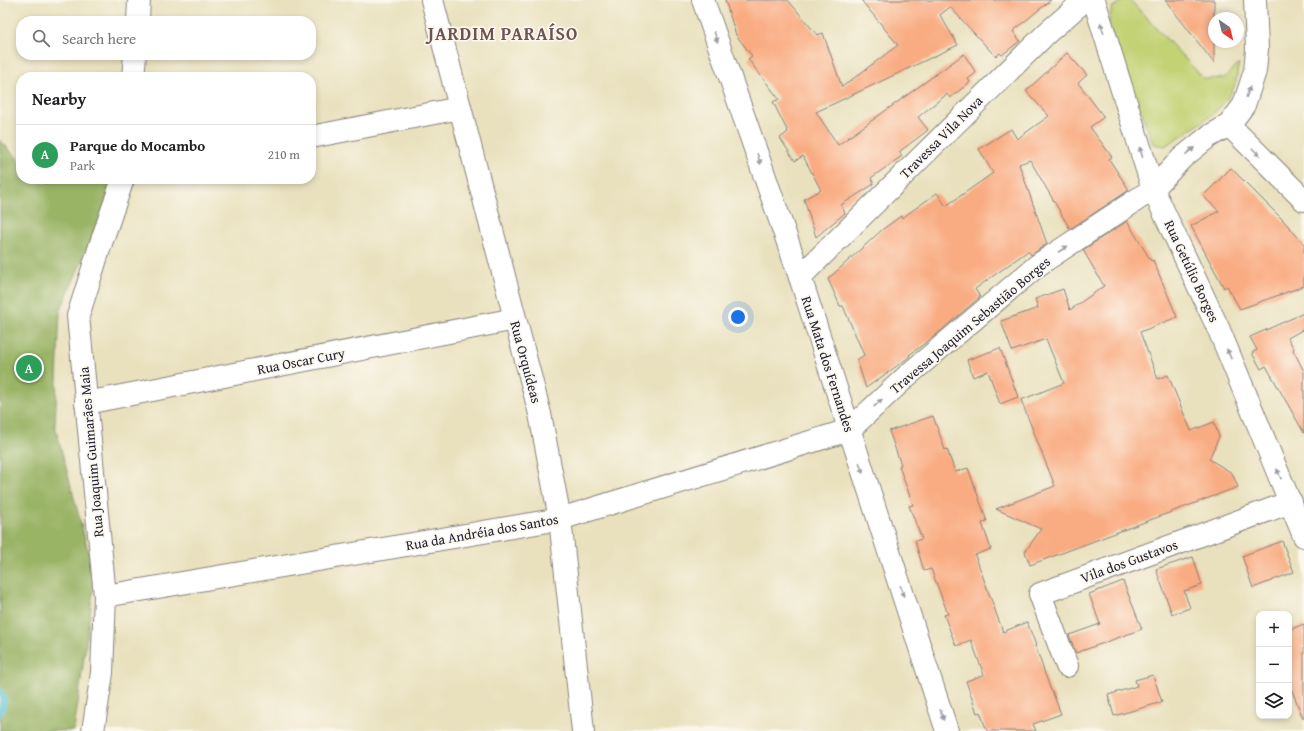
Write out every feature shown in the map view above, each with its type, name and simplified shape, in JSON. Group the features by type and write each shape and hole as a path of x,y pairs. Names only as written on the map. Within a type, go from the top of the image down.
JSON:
{"street":[{"path":"138,16 139,0"},
{"name":"Rua Orquídeas","path":"432,0 540,414 560,519 583,731"},
{"name":"Rua Mata dos Fernandes","path":"703,0 800,277 947,731"},
{"name":"Travessa Vila Nova","path":"800,277 1048,32 1085,0"},
{"name":"Rua Getúlio Borges","path":"1094,0 1153,189 1219,330 1304,536"},
{"path":"1255,0 1257,49 1255,71 1244,105 1229,125 1304,200"},
{"path":"133,72 135,60"},
{"path":"316,136 460,108"},
{"name":"Travessa Joaquim Sebastião Borges","path":"850,430 908,375 1038,265 1153,189 1182,158 1208,137 1229,125"},
{"name":"Rua Joaquim Guimarães Maia","path":"92,731 102,673 105,596 78,316 121,184"},
{"name":"Rua Oscar Cury","path":"86,403 515,319"},
{"name":"Rua da Andréia dos Santos","path":"105,596 560,519 850,430"},
{"name":"Vila dos Gustavos","path":"1066,666 1040,594 1291,502"}],"green space":[{"path":"1124,0 1130,0 1204,79 1224,78 1239,63 1235,85 1230,95 1222,105 1195,127 1165,146 1153,144 1108,26 1112,8"},
{"path":"0,140 16,157 16,184 110,184 110,197 60,311 55,426 95,577 74,731 0,731"}],"building":[{"path":"725,0 788,0 817,35 823,33 842,87 898,45 861,0 1051,0 1013,31 1020,41 1002,55 1000,53 996,57 950,7 940,15 958,45 816,112 838,145 964,54 976,73 968,79 970,82 950,98 947,94 918,117 928,130 899,152 902,156 871,178 874,184 841,205 845,213 816,237 804,199 821,190 803,156 795,161 780,138 788,132 773,102 779,99 748,59 752,56 736,35"},
{"path":"1165,0 1214,0 1214,12 1208,12 1208,48 1214,48 1214,63"},
{"path":"1067,53 1087,75 1078,83 1104,117 1090,127 1112,157 1109,159 1129,190 1070,229 1030,160 1019,164 1047,244 1031,255 1028,251 975,289 980,297 936,335 909,355 910,356 866,388 857,360 864,355 843,306 840,306 828,279 883,229 901,216 902,218 937,193 946,206 993,173 979,149 1011,129 1017,139 1049,116 1026,91"},
{"path":"1231,168 1282,219 1304,244 1304,286 1240,309 1227,286 1224,288 1191,226 1219,211 1203,196"},
{"path":"1127,221 1151,261 1153,260 1177,317 1140,332 1158,379 1168,375 1191,431 1214,422 1219,437 1209,459 1232,473 1238,487 1030,565 1025,552 1041,529 996,509 1055,486 1021,400 1064,383 1046,339 1012,351 1001,321 1038,308 1035,299 1063,289 1070,310 1104,286 1083,250"},
{"path":"1304,313 1304,329 1288,338 1304,371 1304,433 1266,366 1261,369 1252,353 1257,350 1250,337"},
{"path":"1000,348 1018,397 1000,404 988,371 973,377 967,360"},
{"path":"933,416 945,450 947,449 955,472 968,468 987,521 982,523 991,549 975,555 1003,632 1027,622 1051,691 1061,714 1033,724 1036,731 987,731 980,712 977,713 966,681 984,675 971,640 956,646 944,615 948,614 931,569 924,571 915,541 922,539 909,506 913,505 899,466 901,465 889,431"},
{"path":"1282,541 1294,572 1253,588 1242,556"},
{"path":"1193,557 1202,585 1184,591 1190,608 1172,614 1156,569"},
{"path":"1123,581 1142,629 1076,653 1069,635 1100,624 1089,594"},
{"path":"1304,624 1304,718 1292,690 1292,629"},
{"path":"1153,675 1162,702 1114,716 1108,695 1137,686 1135,680"}],"waterway":[{"path":"0,691 4,699 0,713"}],"place":[{"name":"Parque do Mocambo","path":"29,368"}],"district":[{"name":"JARDIM PARAÍSO","path":"503,34"}]}
